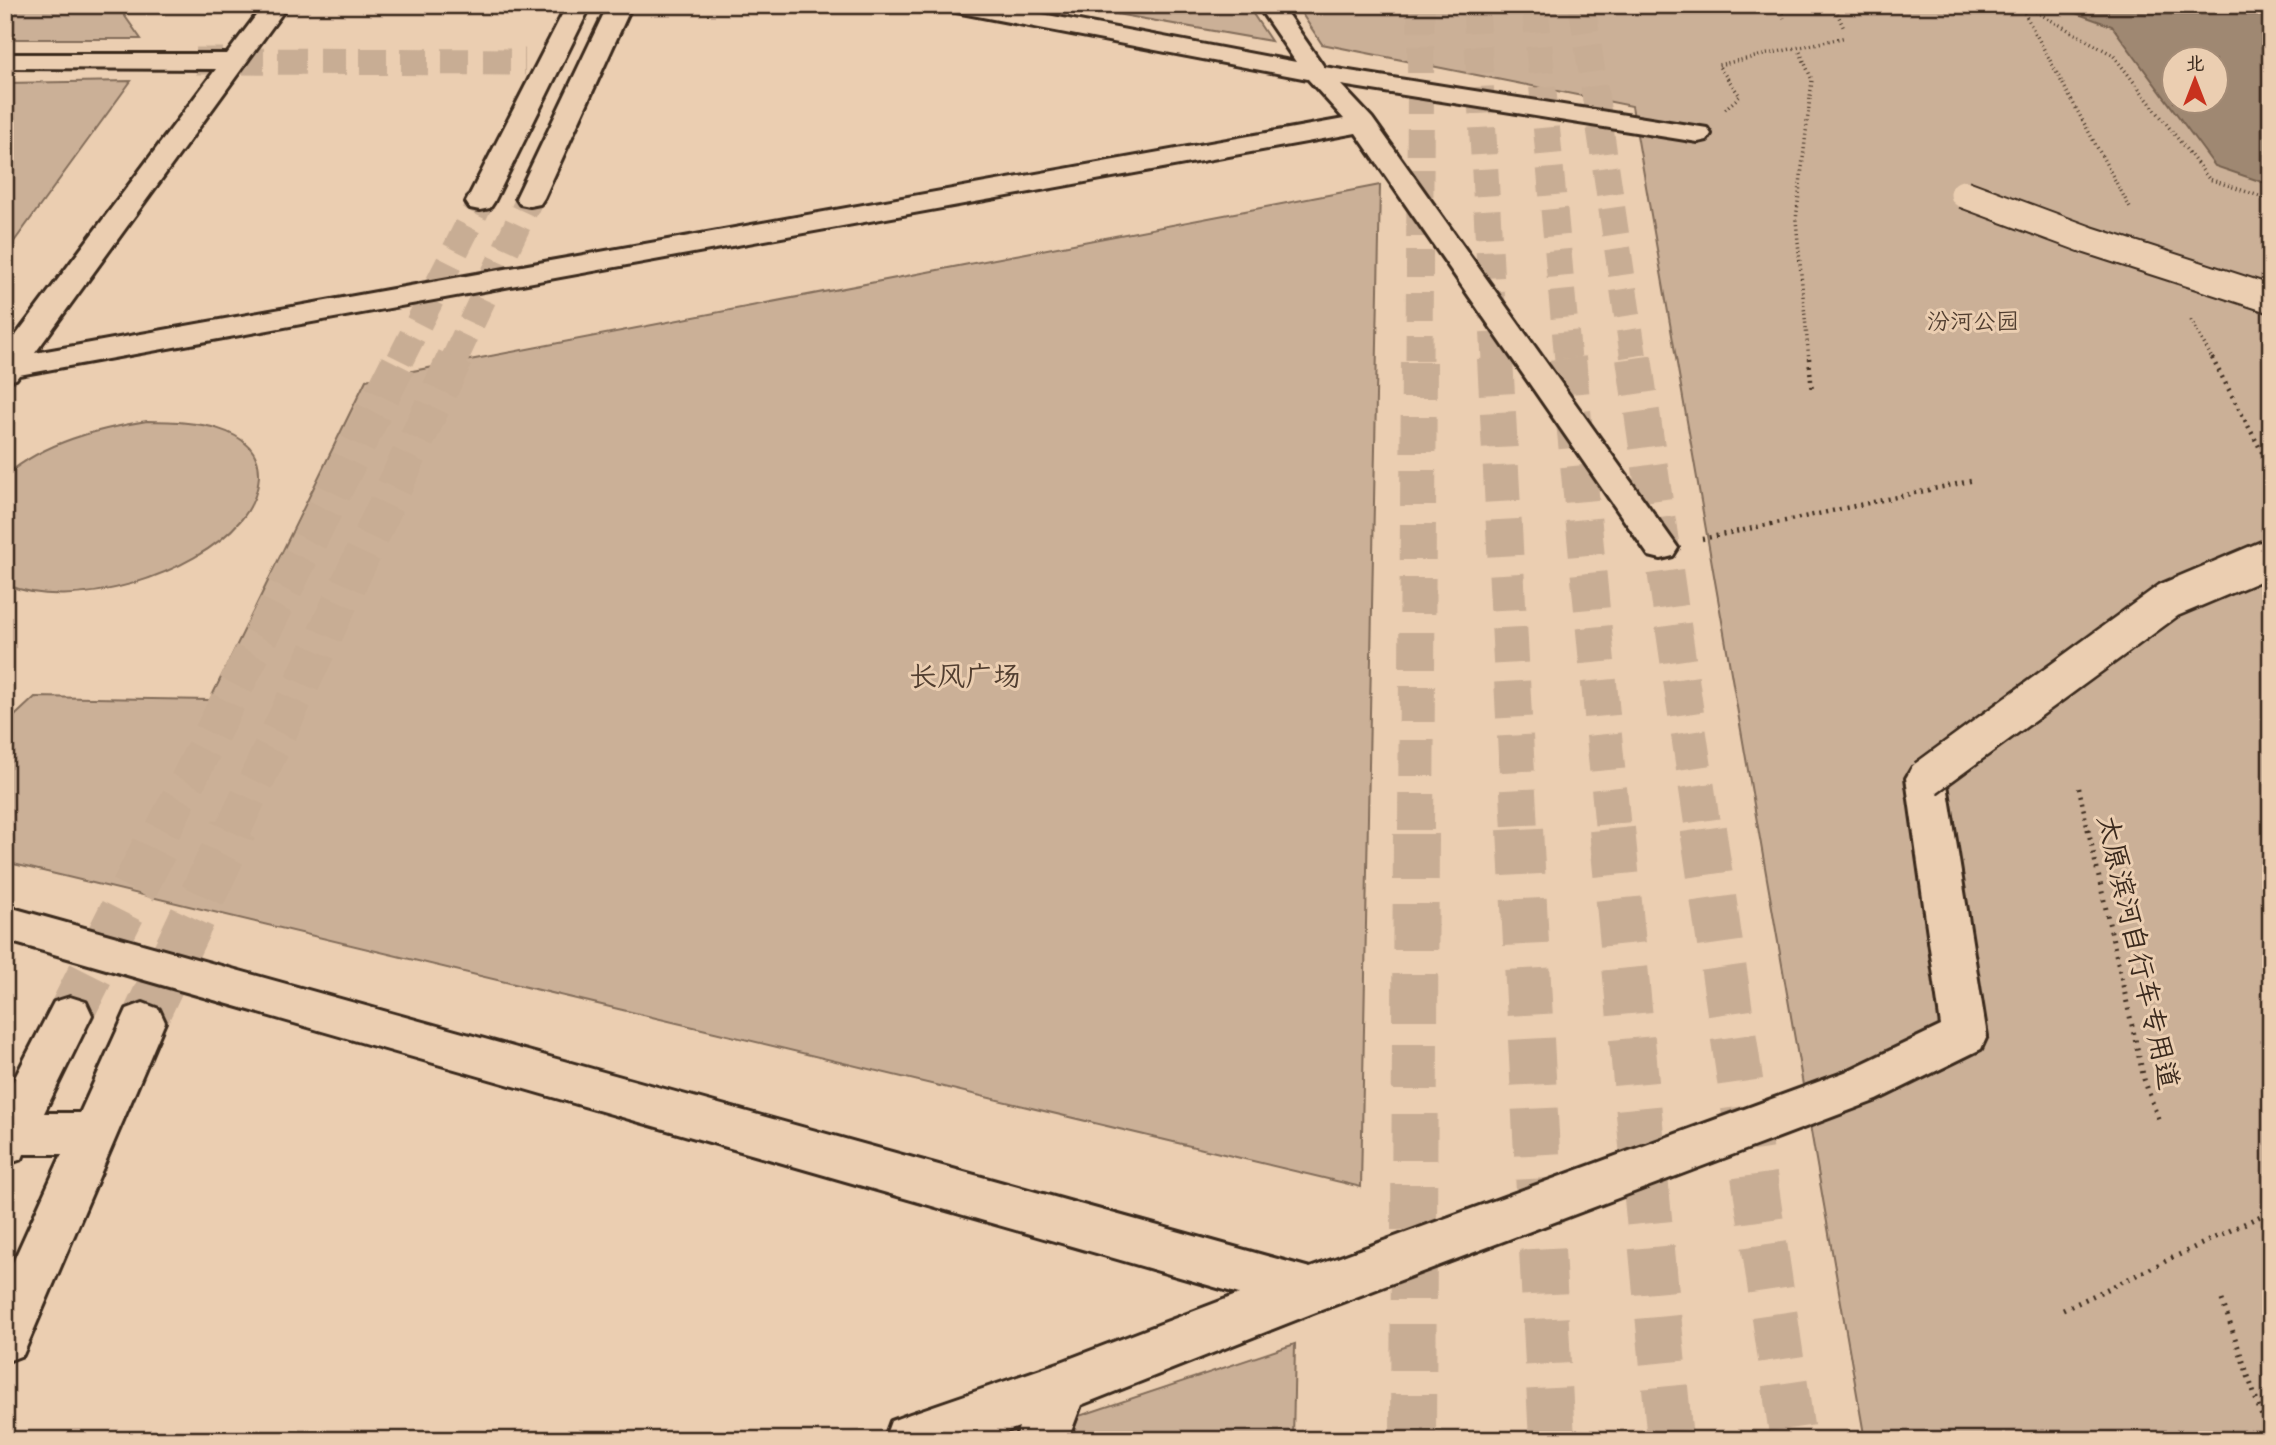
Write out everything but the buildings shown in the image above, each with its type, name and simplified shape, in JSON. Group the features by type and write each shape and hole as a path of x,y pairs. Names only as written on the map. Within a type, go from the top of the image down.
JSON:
{"street":[{"path":"7,370 276,5"},
{"path":"480,202 579,5"},
{"path":"530,198 620,5"},
{"path":"956,5 1316,73 1698,134"},
{"path":"1269,5 1316,73 1363,124 1661,548"},
{"path":"5,61 234,62"},
{"path":"525,62 593,62"},
{"path":"7,370 1363,124"},
{"path":"1964,194 2088,240 2271,299"},
{"path":"910,1440 1061,1387 1310,1291 1861,1086 1965,1036 1926,778 2169,600 2271,557"},
{"path":"5,923 1310,1291"},
{"path":"70,1015 7,1137 93,1133"},
{"path":"5,1338 143,1023"},
{"path":"1041,1440 1061,1387"}],"path":[{"path":"1779,5 1784,18"},
{"path":"1834,5 1844,29"},
{"path":"2024,5 2113,55 2209,180 2271,200"},
{"path":"1698,134 1740,96 1718,65 1846,37"},
{"path":"1800,52 1812,80 1796,220 1812,392"},
{"path":"1661,548 1975,480"},
{"name":"太原滨河自行车专用道","path":"2079,788 2144,1080 2160,1124"},
{"path":"2063,1310 2271,1211"},
{"path":"2222,1300 2270,1440"}],"green space":[{"path":"5,5 117,5 141,39 5,39"},
{"path":"1065,5 1247,5 1271,41"},
{"name":"汾河公园","path":"1296,5 1589,5 1615,12 1614,5 2271,5 2271,1440 1865,1440 1632,106 1322,44"},
{"path":"131,81 5,254 5,83"},
{"name":"长风广场","path":"1380,185 1361,1187 5,862 5,725 35,697 210,700 366,380"},
{"path":"147,421 199,424 234,435 248,445 256,458 259,476 254,499 241,520 220,540 194,557 131,584 64,594 33,592 5,584 5,476 37,454 72,439"},
{"path":"1295,1344 1293,1440 1070,1440 1079,1416"}],"shaded area":[{"path":"2053,5 2271,5 2271,185 2215,166 2178,116 2230,116 2230,46 2160,46 2160,91 2112,26"}],"tunnel":[{"path":"1419,360 1421,5"},
{"path":"1476,5 1495,360"},
{"path":"1535,5 1568,360"},
{"path":"1582,5 1634,360"},
{"path":"196,61 525,62"},
{"path":"454,360 530,198"},
{"path":"400,360 480,202"},
{"path":"163,830 401,358"},
{"path":"233,830 455,358"},
{"path":"1416,830 1419,358"},
{"path":"1495,358 1520,830"},
{"path":"1568,358 1613,830"},
{"path":"1634,358 1703,830"},
{"path":"70,1015 164,829"},
{"path":"143,1022 234,829"},
{"path":"1413,1440 1416,829"},
{"path":"1520,829 1552,1440"},
{"path":"1612,829 1670,1440"},
{"path":"1703,829 1793,1440"}]}
